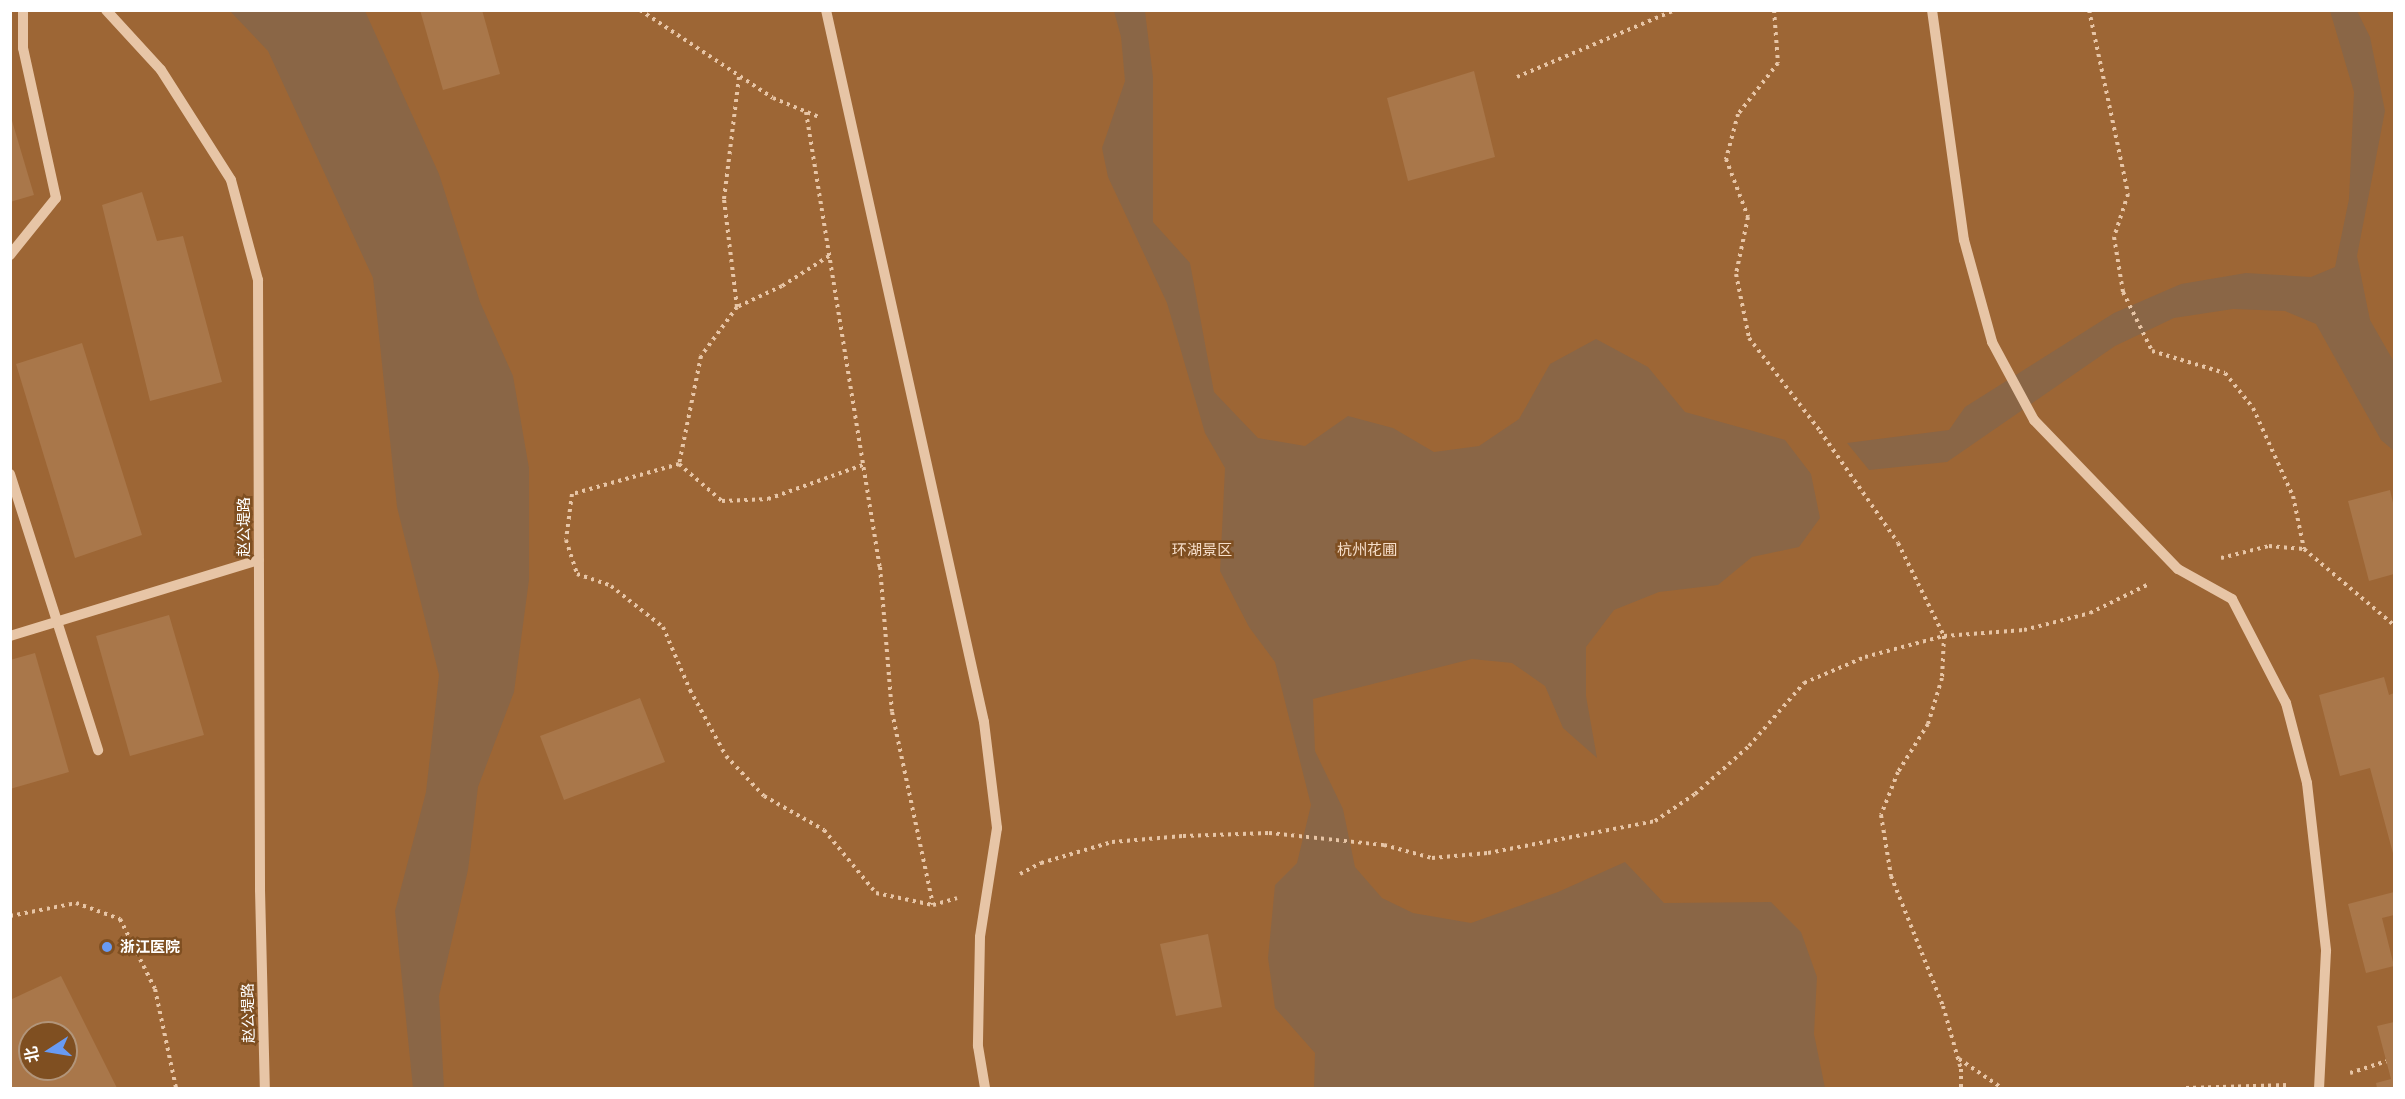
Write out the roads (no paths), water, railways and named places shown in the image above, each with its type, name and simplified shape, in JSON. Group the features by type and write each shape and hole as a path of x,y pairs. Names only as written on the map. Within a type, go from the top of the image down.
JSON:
{"street":[{"path":"10,255 56,198 23,48 23,10"},
{"name":"赵公堤路","path":"106,10 161,70 231,180 258,280 265,1089"},
{"path":"826,10 984,722 997,828 980,937 978,1046 985,1089"},
{"path":"1932,10 1964,240 1992,342 2034,420 2178,569 2232,599 2286,703 2307,783 2326,951 2320,1086"},
{"path":"10,474 55,622 98,750"},
{"path":"10,636 259,560"}],"place":[{"name":"浙江医院","path":"107,947"}],"park label":[{"name":"环湖景区","path":"1202,550"},
{"name":"杭州花圃","path":"1367,550"}]}
